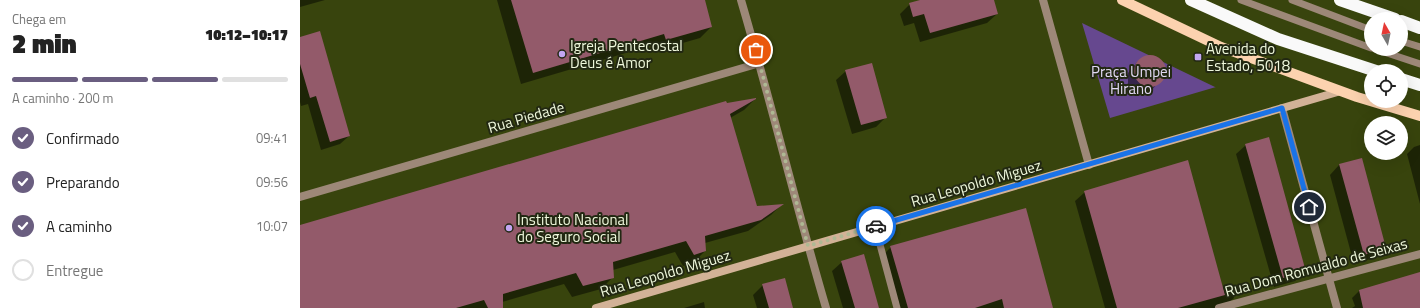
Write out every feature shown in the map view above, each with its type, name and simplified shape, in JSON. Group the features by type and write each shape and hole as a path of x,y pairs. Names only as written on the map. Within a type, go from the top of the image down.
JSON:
{"highway":[{"path":"1191,0 1278,38 1364,67"},
{"path":"1340,0 1375,12"},
{"path":"1408,24 1420,28"},
{"path":"1408,82 1420,86"}],"main road":[{"path":"1122,0 1221,47 1340,91 1420,116"},
{"name":"Rua Leopoldo Miguez","path":"596,308 1340,91"}],"street":[{"path":"741,0 760,63 808,246 826,308"},
{"path":"1043,0 1089,164"},
{"name":"Rua Piedade","path":"300,197 760,63"},
{"path":"1282,108 1337,308"},
{"name":"Rua Dom Romualdo de Seixas","path":"1219,308 1420,254"}],"lane":[{"path":"1242,0 1364,45"},
{"path":"1292,0 1364,27"},
{"path":"1408,43 1420,47"},
{"path":"1395,56 1420,64"},
{"path":"876,226 897,308"}],"green space":[{"name":"Praça Umpei Hirano","path":"1082,23 1215,87 1216,87 1110,118"}],"building":[{"name":"Igreja Pentecostal Deus é Amor","path":"511,0 705,0 712,27 666,40 664,34 533,73"},
{"path":"920,0 994,0 998,14 930,33 924,14 913,17 909,3"},
{"path":"320,31 350,136 330,142 316,96 310,98 300,64 300,37"},
{"path":"1147,55 1153,55 1162,59 1166,71 1162,83 1153,87 1147,87 1138,83 1134,74 1134,68 1138,59"},
{"path":"872,63 887,118 861,125 845,70"},
{"path":"756,98 730,114 757,206 784,204 761,220 705,236 706,251 694,255 686,241 613,262 614,278 583,286 576,273 503,294 503,308 488,308 484,300 456,308 300,308 300,225 726,101 727,103"},
{"path":"1269,137 1306,272 1283,278 1245,144"},
{"path":"1362,158 1386,248 1364,255 1339,164"},
{"path":"1188,160 1225,295 1178,308 1117,308 1084,191"},
{"path":"1026,208 1053,308 1004,308 1002,299 975,308 908,308 890,246"},
{"path":"864,254 879,308 855,308 841,261"},
{"path":"1420,272 1420,308 1363,308 1359,290"},
{"path":"785,278 793,308 769,308 762,284"}],"way so far":[{"path":"756,50 808,246 876,226"}],"place":[{"name":"Igreja Pentecostal Deus é Amor","path":"562,54"},
{"name":"Avenida do Estado, 5018","path":"1198,57"},
{"name":"Instituto Nacional do Seguro Social","path":"509,228"}],"route":[{"path":"876,226 1282,108 1309,207"}]}
